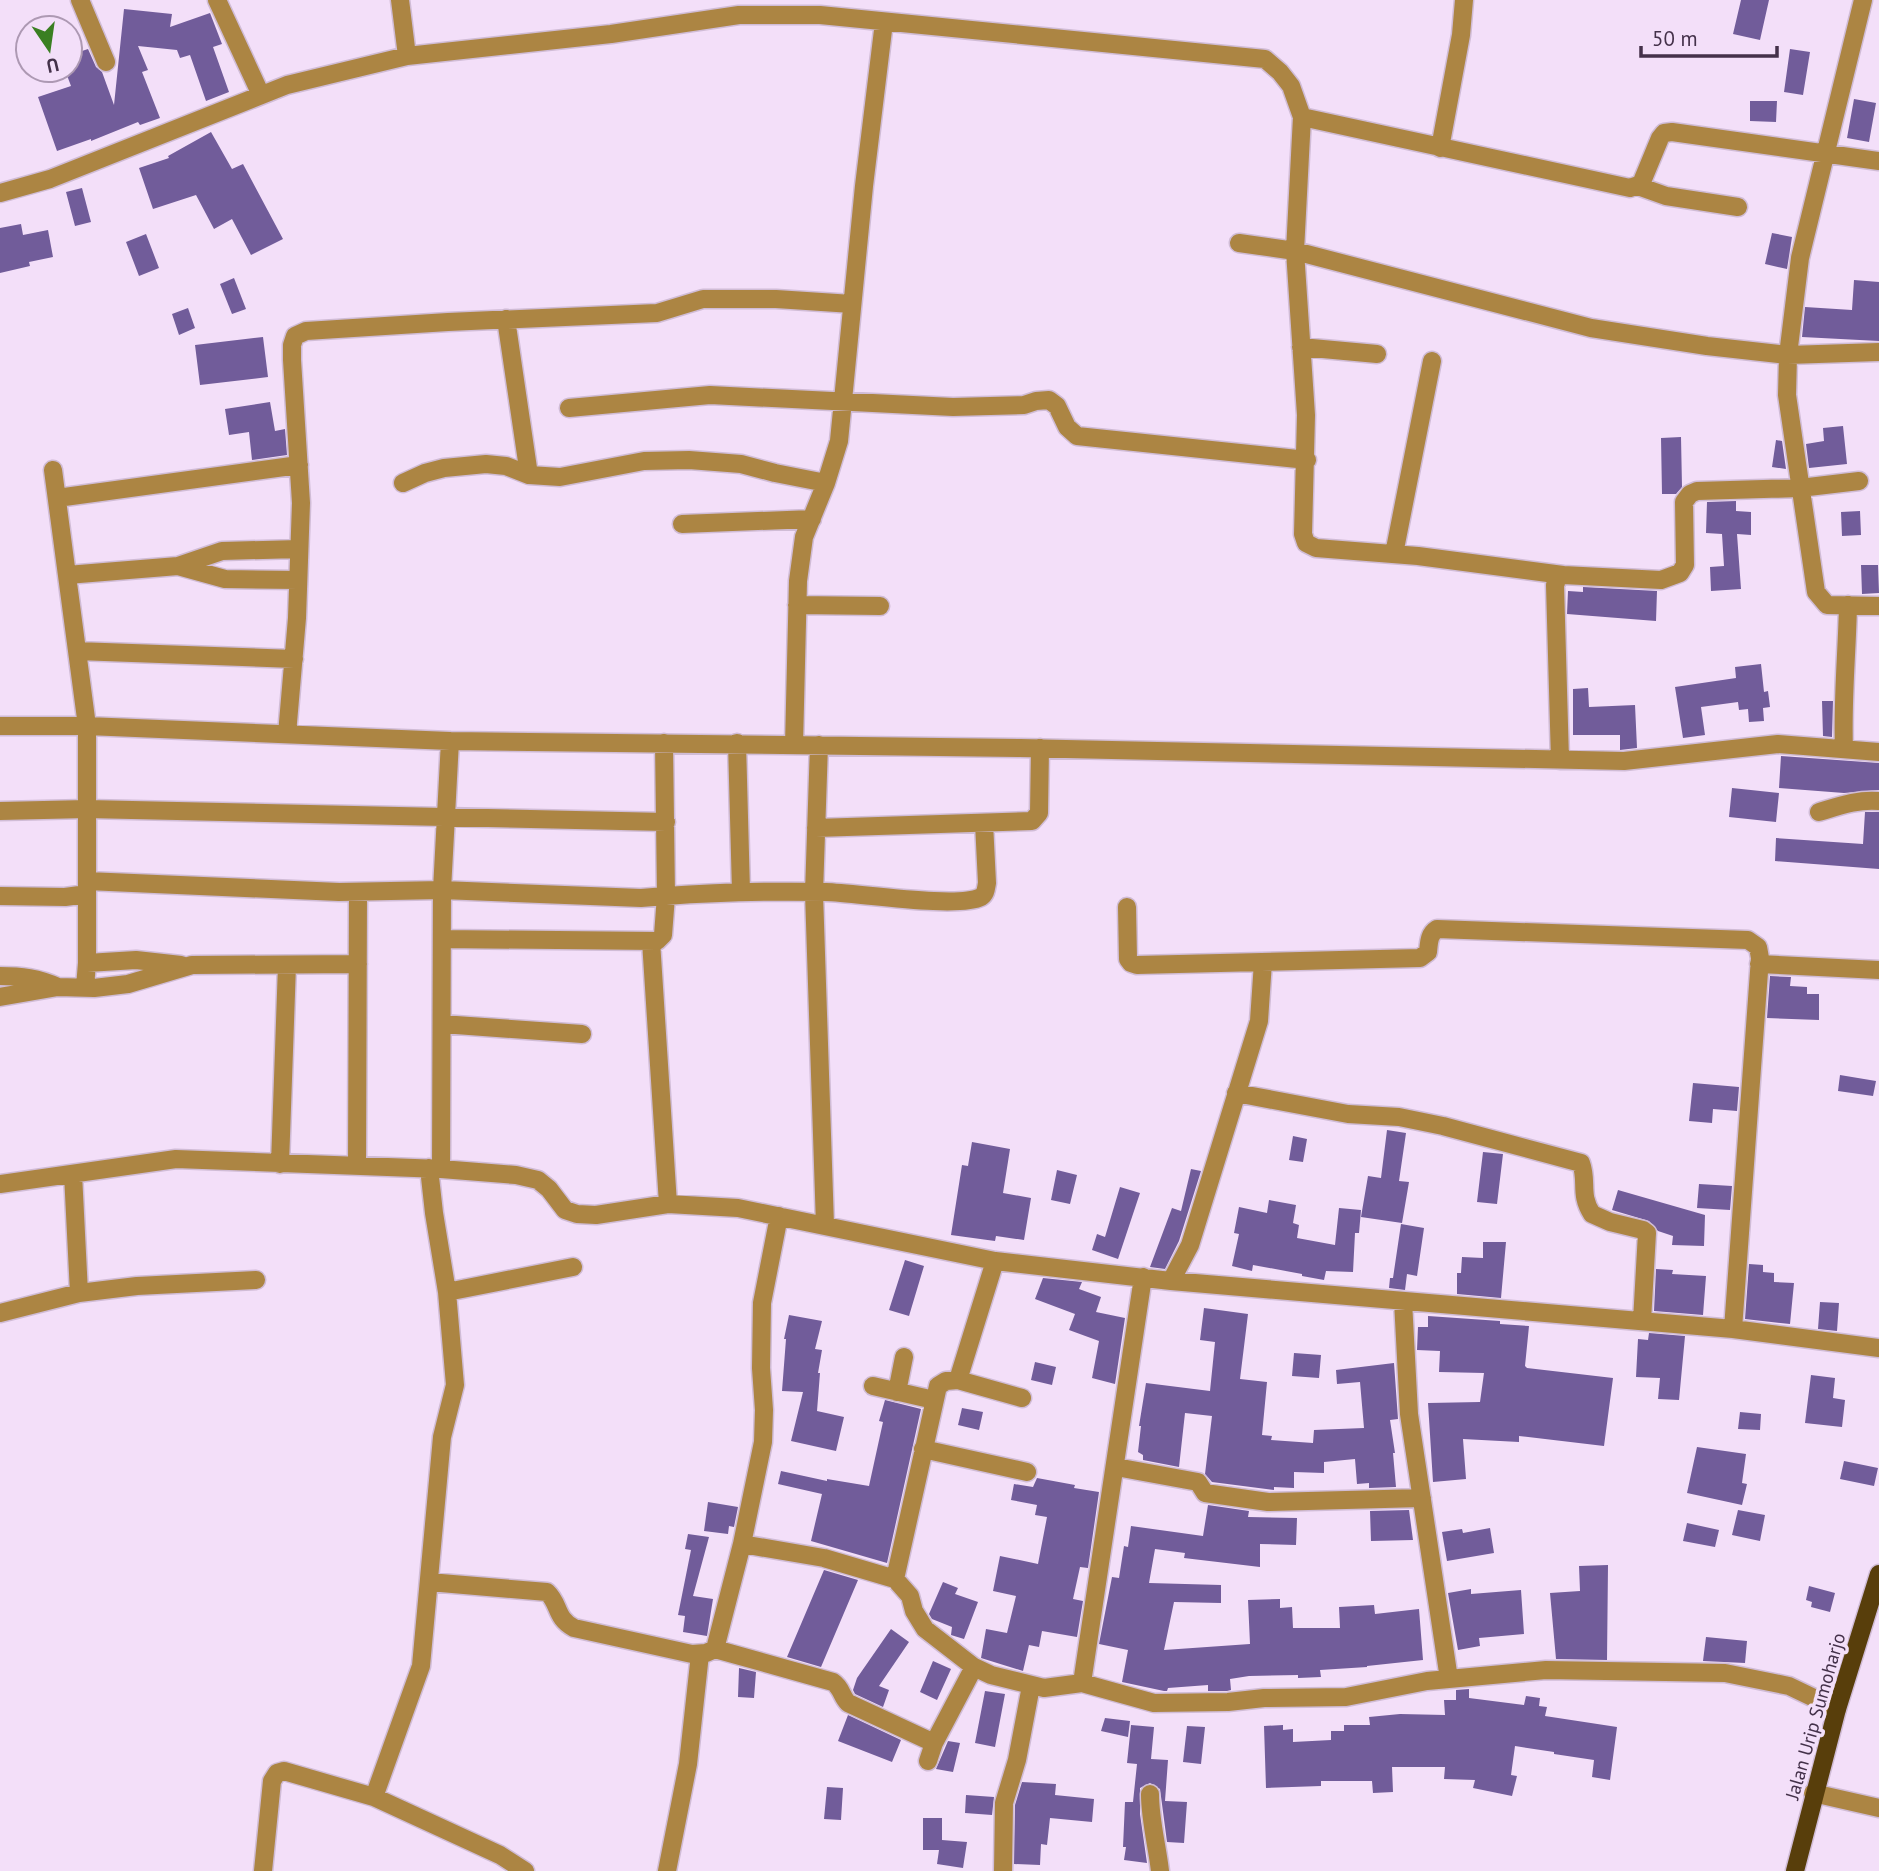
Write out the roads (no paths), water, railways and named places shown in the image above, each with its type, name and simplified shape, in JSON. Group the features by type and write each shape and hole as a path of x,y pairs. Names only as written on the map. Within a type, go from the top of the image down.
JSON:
{"main road":[{"name":"Jalan Urip Sumoharjo","path":"1795,1871 1813,1793 1879,1574"}],"street":[{"path":"80,0 106,62"},
{"path":"217,0 261,95"},
{"path":"400,0 407,56"},
{"path":"1440,148 1461,35 1464,0"},
{"path":"1863,0 1800,258 1788,355 1787,394 1816,592 1827,605 1879,606"},
{"path":"0,194 50,179 287,85 407,56 611,34 739,15 820,8 884,22 1265,59 1291,86 1302,117 1295,251 1306,415 1307,460 1303,534 1307,543 1316,548 1394,554 1563,575 1661,580 1680,573 1685,565 1684,502 1690,494 1697,491 1800,488 1858,481"},
{"path":"794,745 798,582 804,537 826,483 839,441 884,22"},
{"path":"1302,117 1630,188 1641,184 1664,133 1672,132 1879,161"},
{"path":"1637,186 1666,196 1738,207"},
{"path":"1239,243 1295,251 1591,328 1788,355 1879,352"},
{"path":"287,734 294,659 299,548 299,465 292,359 295,336 306,331 657,313 703,299 776,299 852,304"},
{"path":"506,319 529,475"},
{"path":"1301,346 1377,354"},
{"path":"1394,554 1432,361"},
{"path":"569,408 710,395 953,407 1024,405 1049,400 1057,406 1067,427 1077,436 1307,460"},
{"path":"403,483 444,468 486,464 506,466 529,475 560,477 645,461 689,460 741,464 826,483"},
{"path":"57,498 299,465"},
{"path":"53,470 88,726 85,988"},
{"path":"682,524 812,519"},
{"path":"67,575 178,566 222,551 299,548"},
{"path":"178,566 225,579 298,580"},
{"path":"1560,760 1555,585 1563,575"},
{"path":"797,605 880,606"},
{"path":"1844,749 1842,695 1846,678 1848,605"},
{"path":"77,651 294,659"},
{"path":"0,726 88,726 450,741 1040,748 1625,761 1778,744 1879,752"},
{"path":"374,1797 421,1667 442,1437 455,1385 447,1292 434,1213 442,1024 442,890 450,741"},
{"path":"442,939 659,940 663,935 666,896 664,743"},
{"path":"737,743 741,891"},
{"path":"819,745 814,893 825,1225"},
{"path":"816,828 1032,821 1039,813 1040,748"},
{"path":"1819,812 1849,803 1879,801"},
{"path":"0,811 87,809 666,822"},
{"path":"0,896 65,897 87,888 358,892 442,890 641,898 741,891 941,901 981,897 985,892 987,883 984,823"},
{"path":"357,1166 358,892"},
{"path":"1127,907 1128,959 1137,965 1420,958 1428,951 1429,938 1437,929 1748,940 1758,947 1759,964 1733,1329"},
{"path":"650,941 668,1204"},
{"path":"87,963 136,960 192,965 358,964"},
{"path":"1171,1281 1190,1245 1259,1021 1264,962"},
{"path":"1759,964 1879,970"},
{"path":"0,997 58,987 85,988 128,984 192,965"},
{"path":"280,1164 287,965"},
{"path":"0,976 23,976 46,981 58,987"},
{"path":"442,1024 582,1034"},
{"path":"1236,1093 1348,1114 1399,1117 1581,1163 1584,1171 1583,1193 1592,1214 1647,1233 1642,1321"},
{"path":"0,1184 176,1158 435,1168 516,1175 537,1180 549,1189 565,1210 577,1214 596,1215 668,1204 738,1208 995,1261 1171,1281 1733,1329 1879,1348"},
{"path":"73,1174 79,1293"},
{"path":"667,1871 707,1652 742,1544 763,1442 762,1303 779,1216"},
{"path":"958,1380 995,1261"},
{"path":"447,1292 573,1267"},
{"path":"1082,1683 1143,1277"},
{"path":"0,1313 79,1293 136,1286 256,1280"},
{"path":"1403,1301 1409,1414 1449,1679"},
{"path":"897,1392 904,1357"},
{"path":"895,1579 938,1386 946,1381 958,1380 1022,1398"},
{"path":"873,1386 934,1400"},
{"path":"923,1449 1027,1472"},
{"path":"1116,1467 1198,1482 1205,1493 1268,1502 1422,1498"},
{"path":"742,1544 824,1558 895,1579 910,1596 914,1611 925,1629 974,1667 991,1675 1044,1688 1082,1683 1154,1703 1228,1702 1264,1698 1346,1697 1449,1679 1546,1670 1725,1673 1789,1686 1837,1709"},
{"path":"429,1582 547,1592 552,1596 564,1623 574,1628 707,1652 833,1682 839,1686 848,1703 934,1743"},
{"path":"928,1761 934,1743 974,1667"},
{"path":"1003,1871 1004,1803 1017,1760 1031,1686"},
{"path":"263,1871 272,1781 276,1773 284,1771 374,1797 500,1855 525,1871"},
{"path":"1813,1793 1879,1808"},
{"path":"1150,1794 1150,1817 1160,1871"}]}
